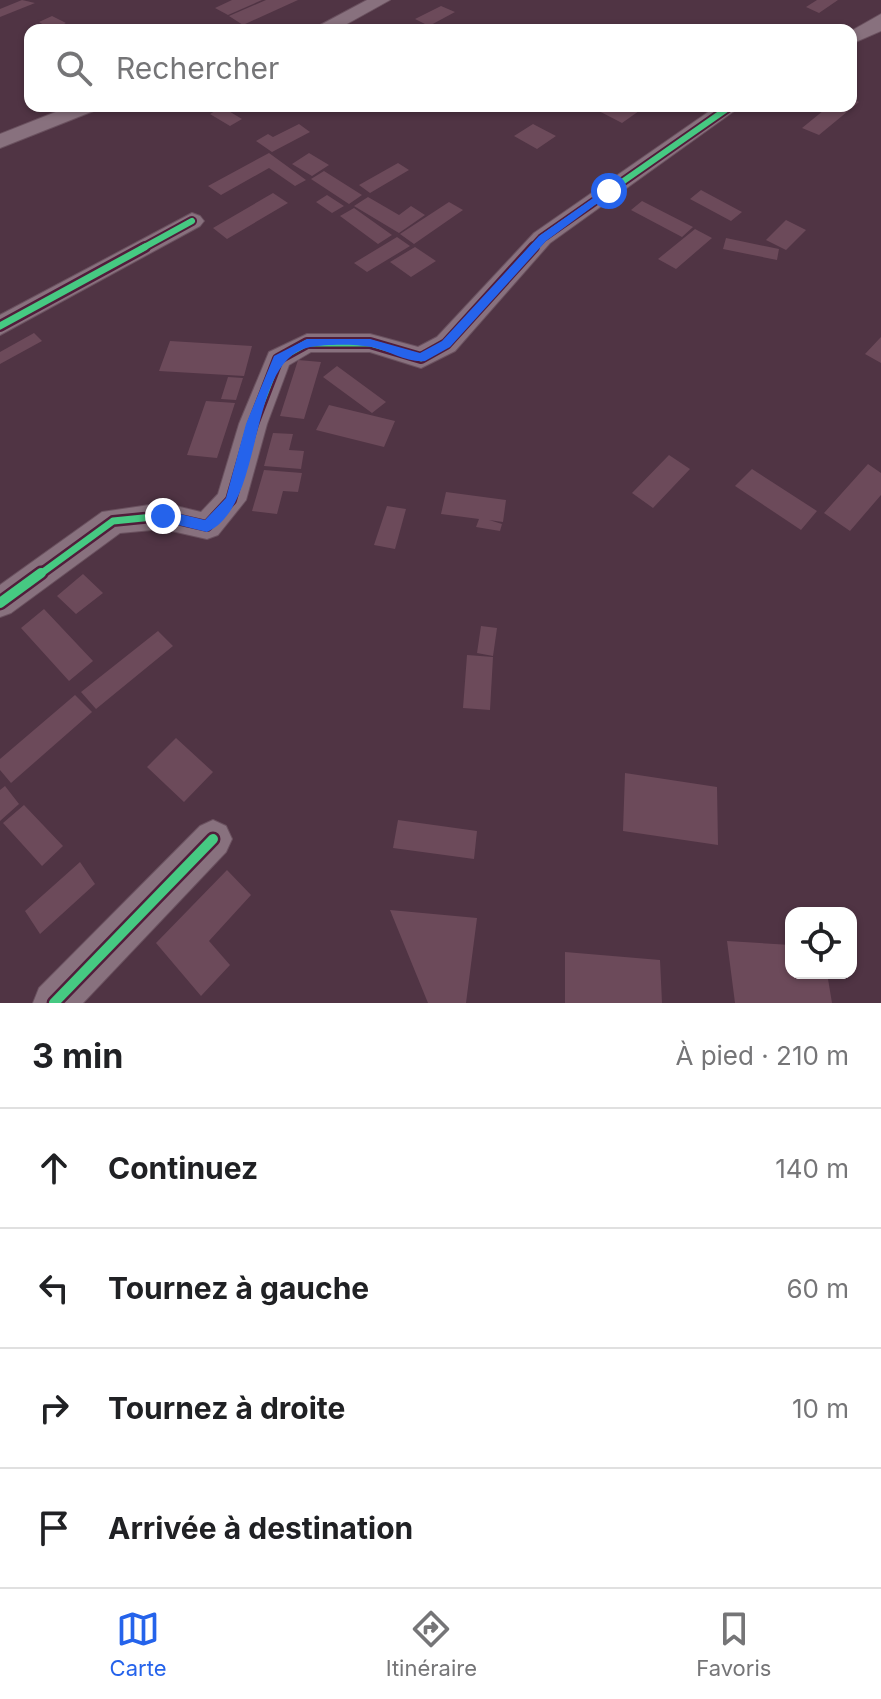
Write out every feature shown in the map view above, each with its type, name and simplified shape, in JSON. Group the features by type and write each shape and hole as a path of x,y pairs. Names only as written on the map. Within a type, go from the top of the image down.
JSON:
{"street":[{"path":"333,24 381,0"},
{"path":"857,35 876,26 881,20"},
{"path":"0,142 74,112"},
{"path":"0,603 113,521 163,516 207,526 231,500 253,424 278,359 307,343 370,343 421,358 446,344 542,238 722,112"},
{"path":"0,326 192,221"},
{"path":"54,1003 213,839"}],"building":[{"path":"22,0 35,3 0,17 0,9"},
{"path":"232,0 262,0 228,15 215,8"},
{"path":"266,0 298,0 245,24 229,16"},
{"path":"817,0 838,0 819,13 806,7"},
{"path":"441,6 455,12 433,24 415,19"},
{"path":"52,16 66,23 42,24 39,22"},
{"path":"230,112 242,119 230,126 210,114"},
{"path":"601,112 638,112 622,123"},
{"path":"822,112 847,112 819,135 802,128"},
{"path":"299,124 310,132 272,152 256,141 268,134 273,137"},
{"path":"533,124 556,136 537,149 514,136"},
{"path":"269,153 306,180 295,186 269,168 221,195 208,186"},
{"path":"309,153 329,165 312,176 292,164"},
{"path":"398,163 409,170 370,193 359,185"},
{"path":"324,171 362,195 349,204 311,179"},
{"path":"701,190 742,212 731,221 690,199"},
{"path":"273,193 288,203 227,239 213,228"},
{"path":"327,195 344,206 332,213 316,202"},
{"path":"368,197 399,215 411,206 425,215 399,233 354,206"},
{"path":"642,201 693,227 682,237 631,210"},
{"path":"449,202 463,210 414,244 400,234"},
{"path":"354,208 392,235 378,244 340,216"},
{"path":"786,220 806,230 786,250 766,240"},
{"path":"695,229 712,238 676,269 658,259"},
{"path":"397,237 410,246 367,272 354,263"},
{"path":"726,238 779,249 777,260 723,249"},
{"path":"415,247 436,261 411,277 390,262"},
{"path":"34,333 42,341 0,364 0,352"},
{"path":"881,337 881,363 865,354"},
{"path":"170,341 252,346 244,376 159,371"},
{"path":"298,360 321,362 304,419 280,416"},
{"path":"337,366 386,402 372,413 323,377"},
{"path":"228,377 243,378 236,400 221,399"},
{"path":"206,401 235,403 217,458 187,455"},
{"path":"329,405 395,421 384,447 316,430"},
{"path":"273,433 293,434 289,450 304,451 301,469 264,466"},
{"path":"669,455 690,469 653,508 632,493"},
{"path":"868,464 881,473 881,495 850,531 824,513"},
{"path":"752,469 817,511 801,530 735,486"},
{"path":"264,470 302,473 298,492 283,491 277,514 252,511"},
{"path":"446,492 506,500 503,522 489,520 502,524 500,531 476,527 479,519 441,514"},
{"path":"387,506 406,509 395,549 374,545"},
{"path":"83,574 103,593 76,614 57,596"},
{"path":"44,609 93,661 69,681 21,628"},
{"path":"481,626 497,628 493,656 477,653"},
{"path":"158,631 173,646 96,709 81,692"},
{"path":"467,655 493,657 490,710 463,708"},
{"path":"75,695 92,712 11,783 0,770 0,759"},
{"path":"176,738 213,772 184,802 147,767"},
{"path":"625,773 717,787 718,845 623,831"},
{"path":"5,786 19,804 0,821 0,790"},
{"path":"24,805 63,846 42,866 3,823"},
{"path":"398,820 477,831 474,859 393,848"},
{"path":"80,862 95,884 40,934 25,911"},
{"path":"227,870 251,895 209,941 230,965 201,996 156,943"},
{"path":"390,910 477,918 466,1003 428,1003"},
{"path":"727,941 785,945 785,979 828,979 832,1003 735,1003"},
{"path":"565,952 660,960 662,1003 565,1003"}],"cycle path":[{"path":"0,603 113,521 163,516 207,526 231,500 253,424 278,359 307,343 370,343 421,358 446,344 542,238 722,112"},
{"path":"0,326 192,221"},
{"path":"54,1003 213,839"}],"route":[{"path":"163,516 207,526 231,500 253,424 278,359 307,343 370,343 421,358 446,344 542,238 609,191"}]}
